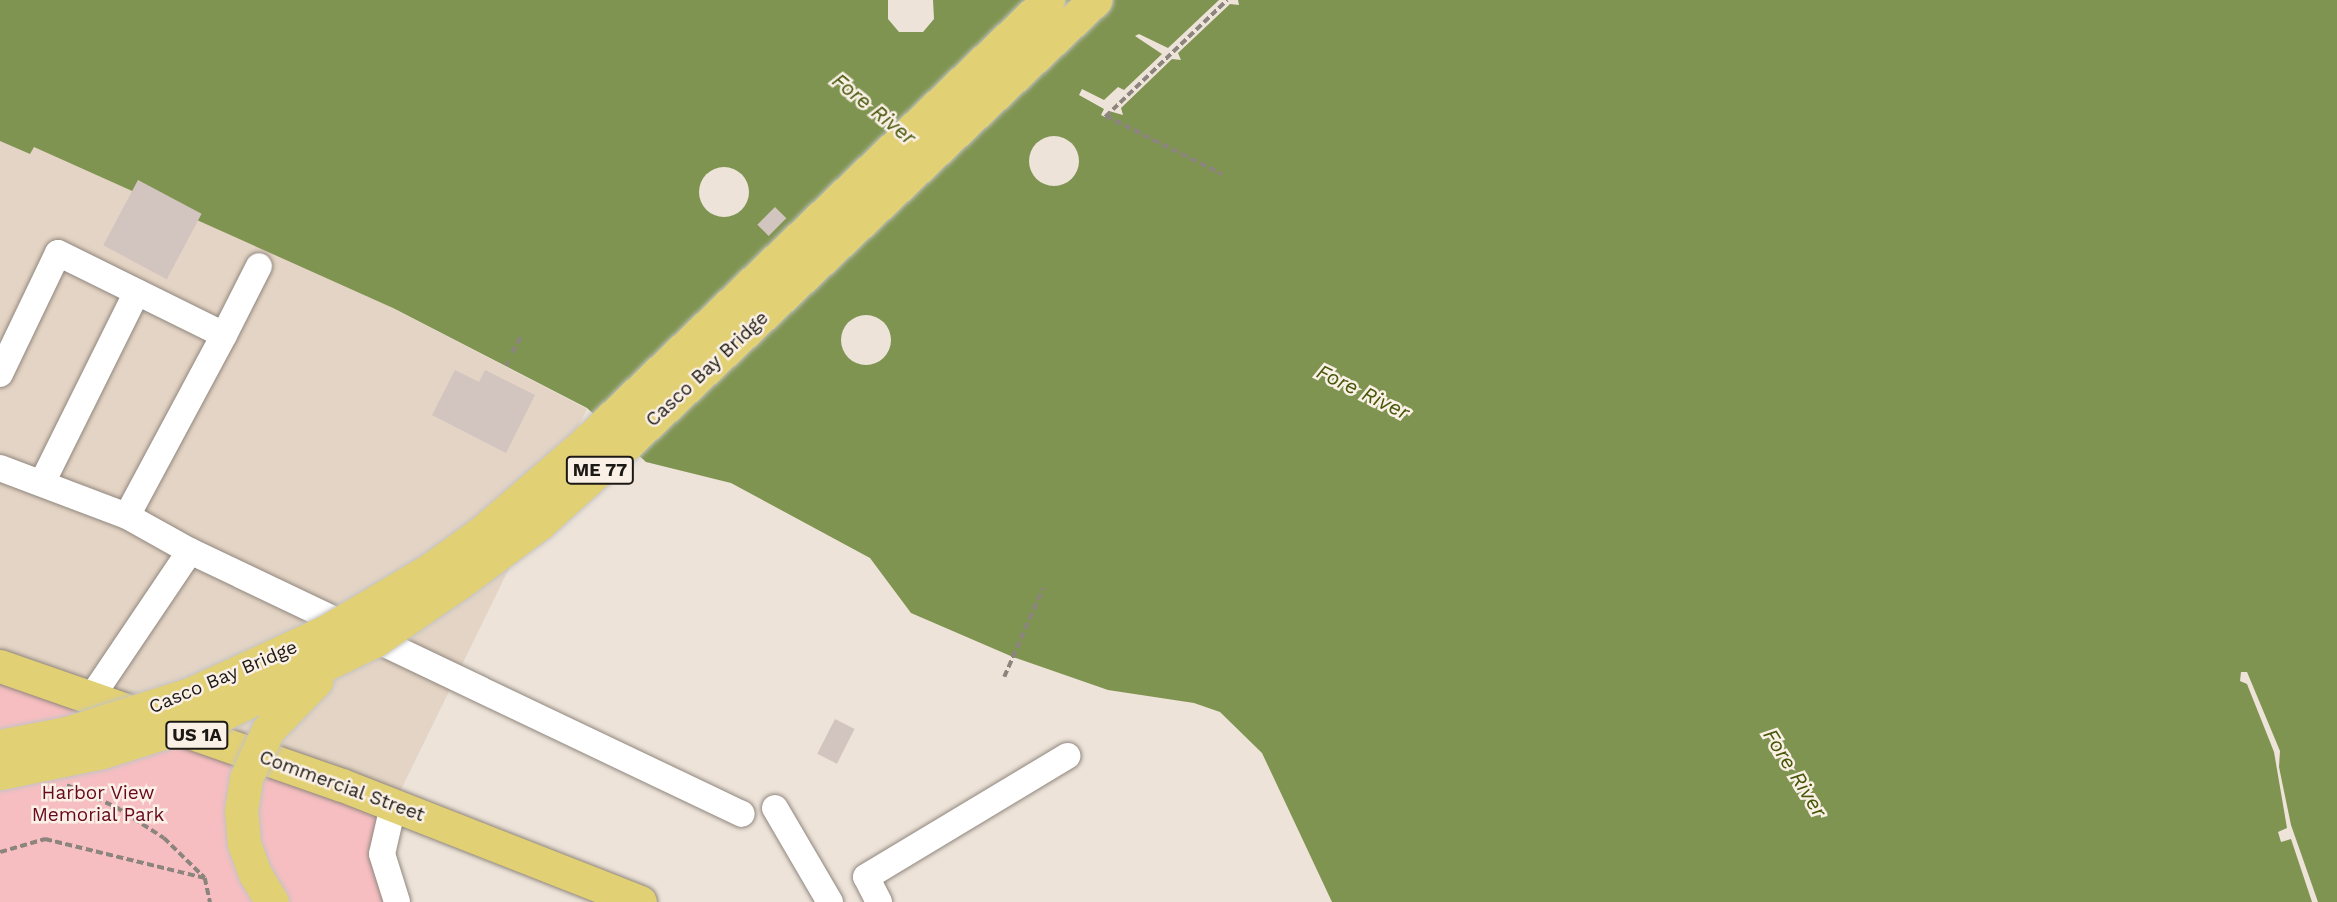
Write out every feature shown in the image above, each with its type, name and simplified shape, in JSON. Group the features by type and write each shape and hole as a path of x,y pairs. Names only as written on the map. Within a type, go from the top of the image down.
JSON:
{"main road":[{"name":"Casco Bay Bridge","path":"0,746 67,733 190,694 325,632 432,569 584,444 1048,0"},
{"name":"Casco Bay Bridge","path":"0,773 102,752 223,714 374,641 540,523 1095,0"},
{"path":"272,902 255,874 244,843 241,811 246,778 268,730 330,664"},
{"name":"Commercial Street","path":"0,666 393,806 640,902"}],"lane":[{"path":"0,373 58,253 224,335"},
{"path":"127,516 259,266"},
{"path":"42,484 138,292"},
{"path":"0,468 127,516 190,551 742,814"},
{"path":"91,698 190,551"},
{"path":"879,902 866,877 1067,756"},
{"path":"393,806 382,854 397,902"},
{"path":"775,808 830,902"}],"path":[{"path":"1222,173 1106,117 1227,0"},
{"path":"512,353 521,336"},
{"path":"506,366 508,361"},
{"path":"1004,677 1043,589"},
{"path":"65,784 116,807 164,838 205,878 210,902"},
{"path":"0,852 45,839 205,878"}],"shaded area":[{"path":"0,41 394,309 587,409 393,806 0,666 0,141 30,153 33,147"}],"green space":[{"name":"Harbor View Memorial Park","path":"0,663 393,806 397,902 0,902"}],"water":[{"name":"Fore River","path":"0,0 2337,0 2337,902 1332,902 1262,753 1220,712 1194,703 1108,690 1013,657 911,613 870,558 731,483 646,462 587,408 393,308 34,147 30,154 0,141"}],"pier":[{"path":"888,0 933,0 934,19 923,32 899,32 888,19"},
{"path":"1219,0 1238,0 1239,5 1230,4 1178,53 1181,60 1172,59 1121,108 1123,115 1109,111 1105,117 1101,115 1104,109 1079,95 1082,89 1104,100 1118,87 1124,90 1162,54 1135,36 1139,34 1168,48"},
{"path":"1054,136 1071,144 1079,161 1071,178 1054,186 1037,178 1029,161 1037,144"},
{"path":"724,167 741,175 749,192 741,209 724,217 707,209 699,192 707,175"},
{"path":"866,315 883,323 891,340 883,357 866,365 849,357 841,340 849,323"},
{"path":"2241,672 2247,672 2280,751 2279,767 2291,825 2318,902 2312,902 2291,839 2281,842 2278,832 2287,828 2274,752 2247,684 2240,681"}],"building":[{"path":"138,180 202,214 167,279 103,245"},
{"path":"775,207 786,218 769,236 757,225"},
{"path":"455,370 479,382 485,370 535,395 506,453 432,415"},
{"path":"835,719 855,729 837,764 817,754"}]}
